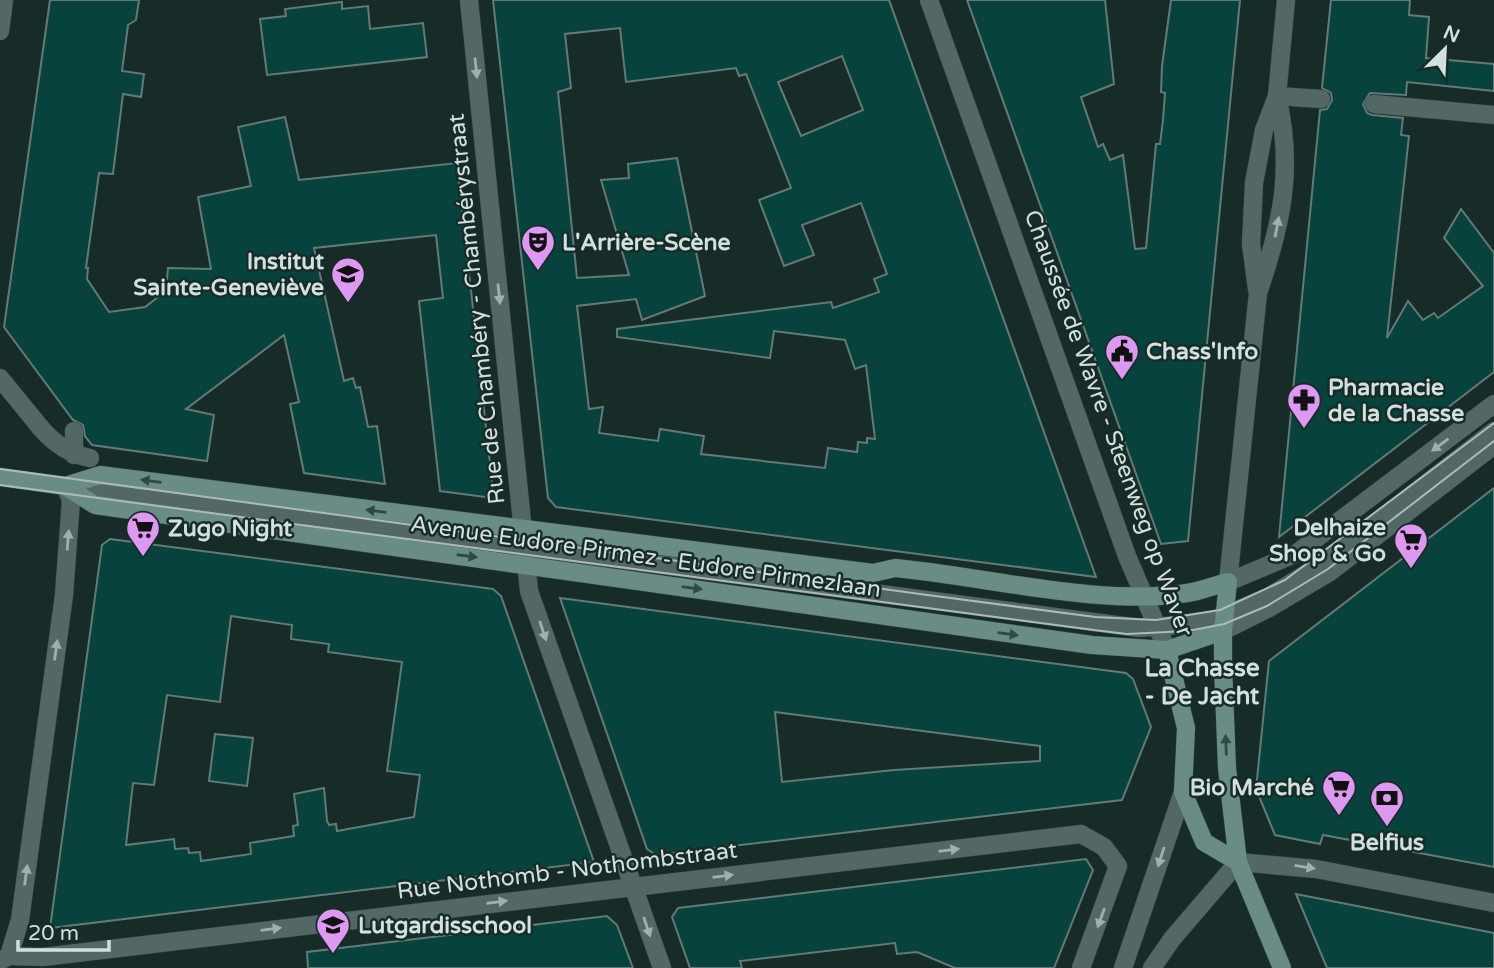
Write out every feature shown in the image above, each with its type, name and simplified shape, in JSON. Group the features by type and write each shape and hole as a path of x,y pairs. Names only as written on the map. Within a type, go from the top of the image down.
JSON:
{"main road":[{"name":"Avenue Eudore Pirmez - Eudore Pirmezlaan","path":"65,486 100,475 525,547 941,625 1092,645 1167,650 1224,623"},
{"path":"0,477 65,486"},
{"name":"Avenue Eudore Pirmez - Eudore Pirmezlaan","path":"65,486 95,505 525,547 873,573 895,568 1097,593 1145,596 1188,593 1228,582"},
{"path":"1228,582 1224,623 1227,768 1237,862 1282,968"},
{"name":"Chaussée de Wavre - Steenweg op Waver","path":"1167,650 1186,728 1182,792 1204,842 1237,862"}],"street":[{"path":"0,32 4,0"},
{"name":"Rue de Chambéry - Chambérystraat","path":"469,0 529,591 662,968"},
{"name":"Chaussée de Wavre - Steenweg op Waver","path":"929,0 1127,556 1167,650"},
{"path":"1258,293 1251,244 1254,183 1264,131 1277,96 1286,0"},
{"path":"1277,96 1321,99"},
{"path":"1277,96 1286,134 1285,187 1273,248 1258,293 1228,582 1297,553 1494,404"},
{"path":"1374,104 1494,115"},
{"path":"0,378 50,439 74,461 74,431"},
{"path":"1224,623 1324,563 1494,431"},
{"path":"1224,623 1269,608 1330,572 1494,445"},
{"path":"4,959 20,920 64,595 71,504 65,486"},
{"name":"Avenue Eudore Pirmez - Eudore Pirmezlaan","path":"525,547 1114,626 1159,627 1224,623"},
{"path":"1123,968 1182,792"},
{"name":"Rue Nothomb - Nothombstraat","path":"4,959 43,957 1081,834 1104,846 1118,866 1081,968"},
{"path":"1152,968 1172,939 1237,862 1316,869 1494,903"}],"building":[{"path":"50,0 139,0 136,20 128,25 122,71 144,74 141,97 123,94 113,174 99,173 86,268 87,279 109,312 145,307 166,291 168,268 211,269 198,197 251,186 238,127 285,117 299,180 457,163 492,482 492,488 485,497 440,491 419,301 443,298 436,235 314,248 344,381 353,378 356,388 360,387 368,427 377,426 385,484 304,473 290,404 299,402 284,335 186,409 214,415 207,461 92,445 85,436 83,425 73,420 4,327"},
{"path":"493,0 889,0 1096,577 556,507 548,498","holes":["620,28 626,82 736,68 739,76 746,74 791,188 759,200 784,266 814,255 802,225 861,203 887,274 874,279 879,292 833,308 831,302 617,329 617,337 770,358 774,331 845,340 855,369 866,365 875,439 867,438 867,443 858,442 857,452 828,448 825,468 701,454 704,436 660,429 658,441 599,433 603,407 589,409 577,306 636,299 642,320 705,296 677,158 628,164 629,178 601,180 629,275 577,278 558,92 571,88 565,34","842,56 863,110 801,136 778,82"]},
{"path":"967,0 1105,0 1114,84 1081,97 1098,147 1103,144 1110,160 1123,155 1135,249 1146,248 1156,144 1160,144 1163,120 1165,93 1161,92 1162,66 1171,0 1240,0 1188,541 1161,544"},
{"path":"1331,0 1410,0 1409,15 1429,17 1426,58 1494,64 1494,91 1407,82 1406,95 1370,93 1363,104 1367,113 1372,115 1403,118 1401,135 1409,136 1387,338 1408,301 1423,320 1434,313 1438,318 1483,286 1444,238 1461,209 1494,253 1494,372 1279,537 1320,110 1327,109 1332,100 1331,93 1322,88"},
{"path":"342,2 342,9 368,6 370,29 423,23 427,57 267,75 260,19 286,16 285,9"},
{"path":"1494,488 1494,867 1323,835 1320,844 1275,835 1256,789 1269,661"},
{"path":"110,539 493,589 501,596 594,862 50,928 102,545","holes":["231,616 292,625 291,639 329,644 328,652 402,662 387,771 420,775 414,817 337,831 336,824 329,825 327,821 324,788 294,794 298,825 293,826 294,836 250,843 251,854 201,861 200,852 189,853 188,848 175,849 174,839 126,845 133,783 154,785 167,695 220,702"]},
{"path":"560,598 1126,673 1133,679 1151,727 1122,800 656,855 647,849","holes":["775,712 1040,746 1040,761 894,770 782,782"]},
{"path":"215,734 253,738 247,786 209,781"},
{"path":"1086,859 1093,870 1054,968 955,968 917,952 897,954 895,943 740,961 742,968 690,968 672,917 678,908"},
{"path":"1296,894 1494,933 1494,968 1327,968"},
{"path":"607,916 617,925 633,968 308,968 307,952"}],"tram line":[{"path":"0,469 1095,617 1156,620 1220,610 1285,580 1494,423"},
{"path":"0,485 1127,634 1188,631 1224,624 1267,606 1328,569 1494,441"}],"place":[{"name":"L'Arrière-Scène","path":"538,272"},
{"name":"Institut Sainte-Geneviève","path":"348,304"},
{"name":"Chass'Info","path":"1122,381"},
{"name":"Pharmacie de la Chasse","path":"1304,430"},
{"name":"Zugo Night","path":"143,558"},
{"name":"Delhaize Shop & Go","path":"1411,570"},
{"name":"Bio Marché","path":"1339,817"},
{"name":"Belfius","path":"1387,828"},
{"name":"Lutgardisschool","path":"333,955"}],"district":[{"name":"La Chasse - De Jacht","path":"1202,682"}]}
